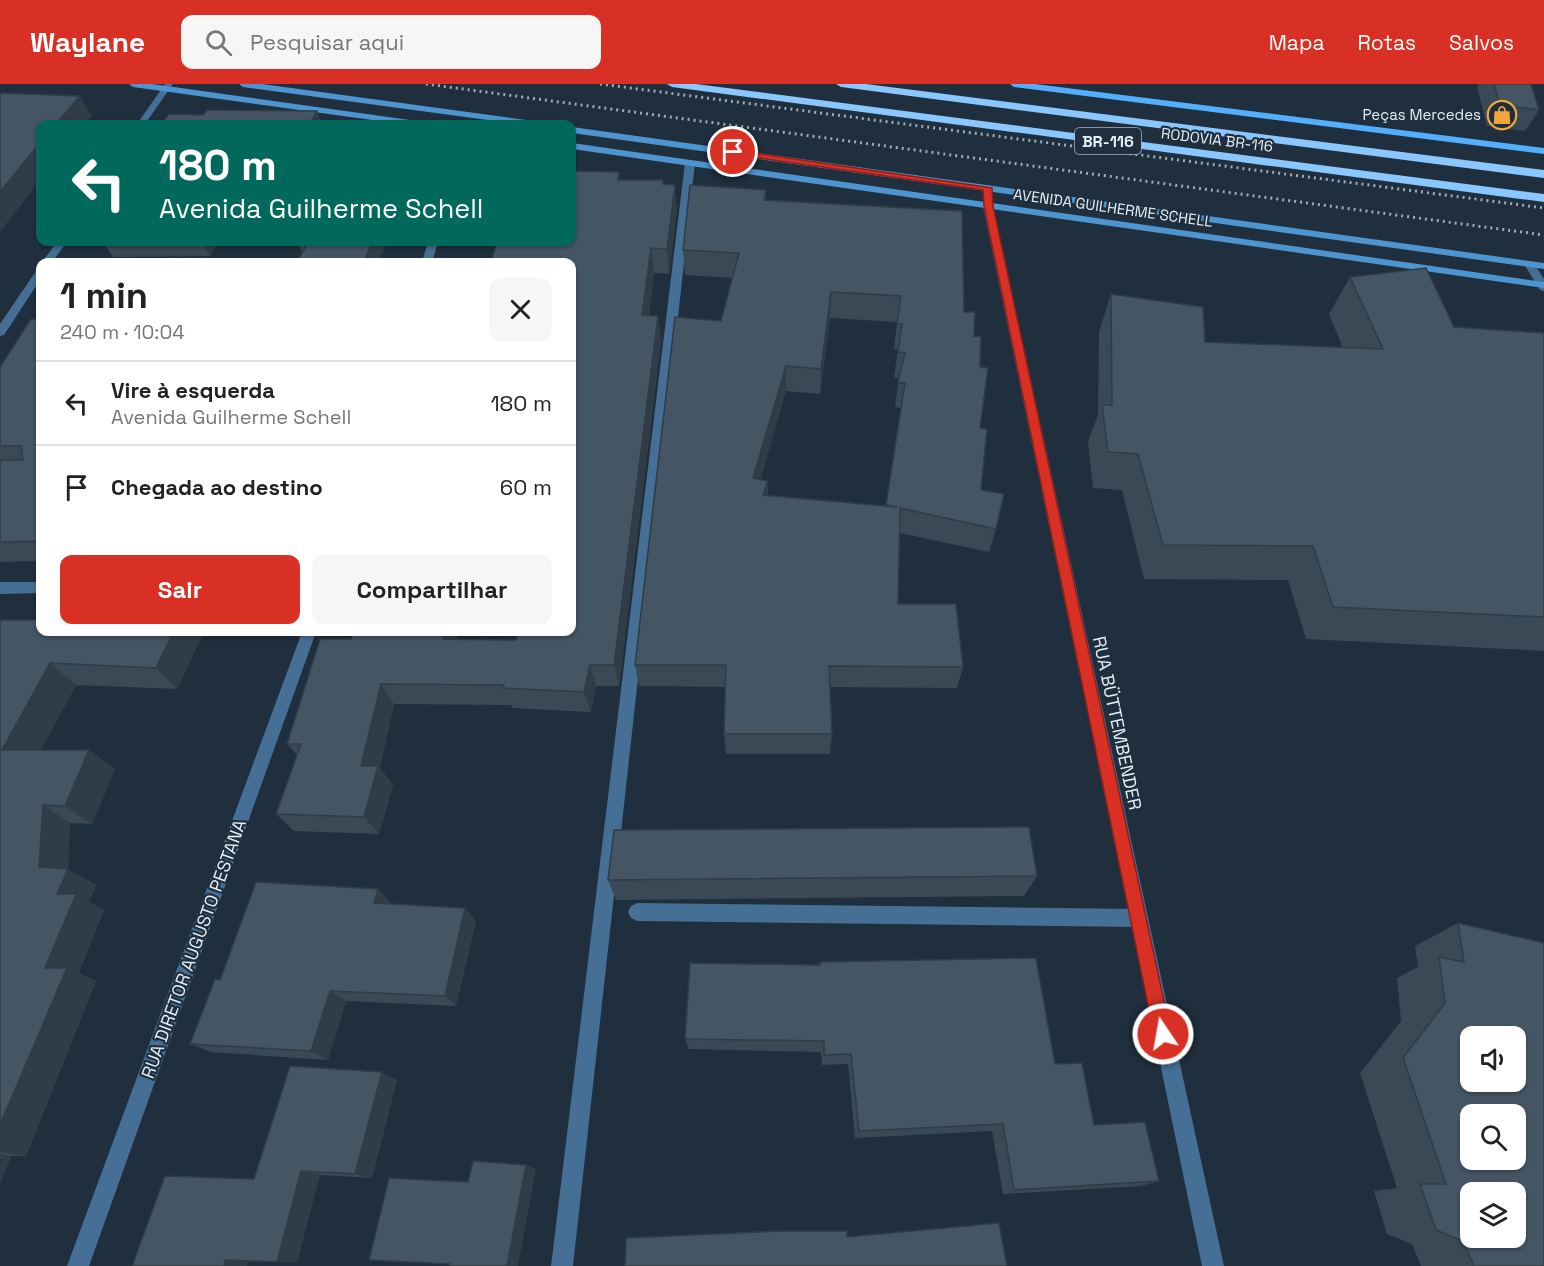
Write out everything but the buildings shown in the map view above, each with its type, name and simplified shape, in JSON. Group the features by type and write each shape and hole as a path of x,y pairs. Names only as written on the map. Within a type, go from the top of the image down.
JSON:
{"highway":[{"name":"RODOVIA BR-116","path":"672,84 1544,198"},
{"name":"RODOVIA BR-116","path":"841,84 1544,174"}],"main road":[{"path":"133,84 167,86 391,120"},
{"path":"243,84 504,120"},
{"path":"1014,84 1544,151"},
{"name":"AVENIDA GUILHERME SCHELL","path":"576,131 1544,266"},
{"name":"AVENIDA GUILHERME SCHELL","path":"576,147 1543,286"}],"street":[{"path":"144,120 167,86"},
{"path":"562,1266 690,163"},
{"name":"RUA BÜTTEMBENDER","path":"988,188 988,206 1137,918 1213,1266"},
{"path":"1529,264 1543,286"},
{"path":"0,332 36,279"},
{"path":"0,588 36,588"},
{"name":"RUA DIRETOR AUGUSTO PESTANA","path":"78,1266 308,636"},
{"path":"637,912 1137,918"}],"railway":[{"path":"426,84 1544,235"},
{"path":"600,84 1544,208"}],"place":[{"name":"Peças Mercedes","path":"1502,115"}],"route":[{"path":"733,152 988,188 988,206 1163,1034"}]}
